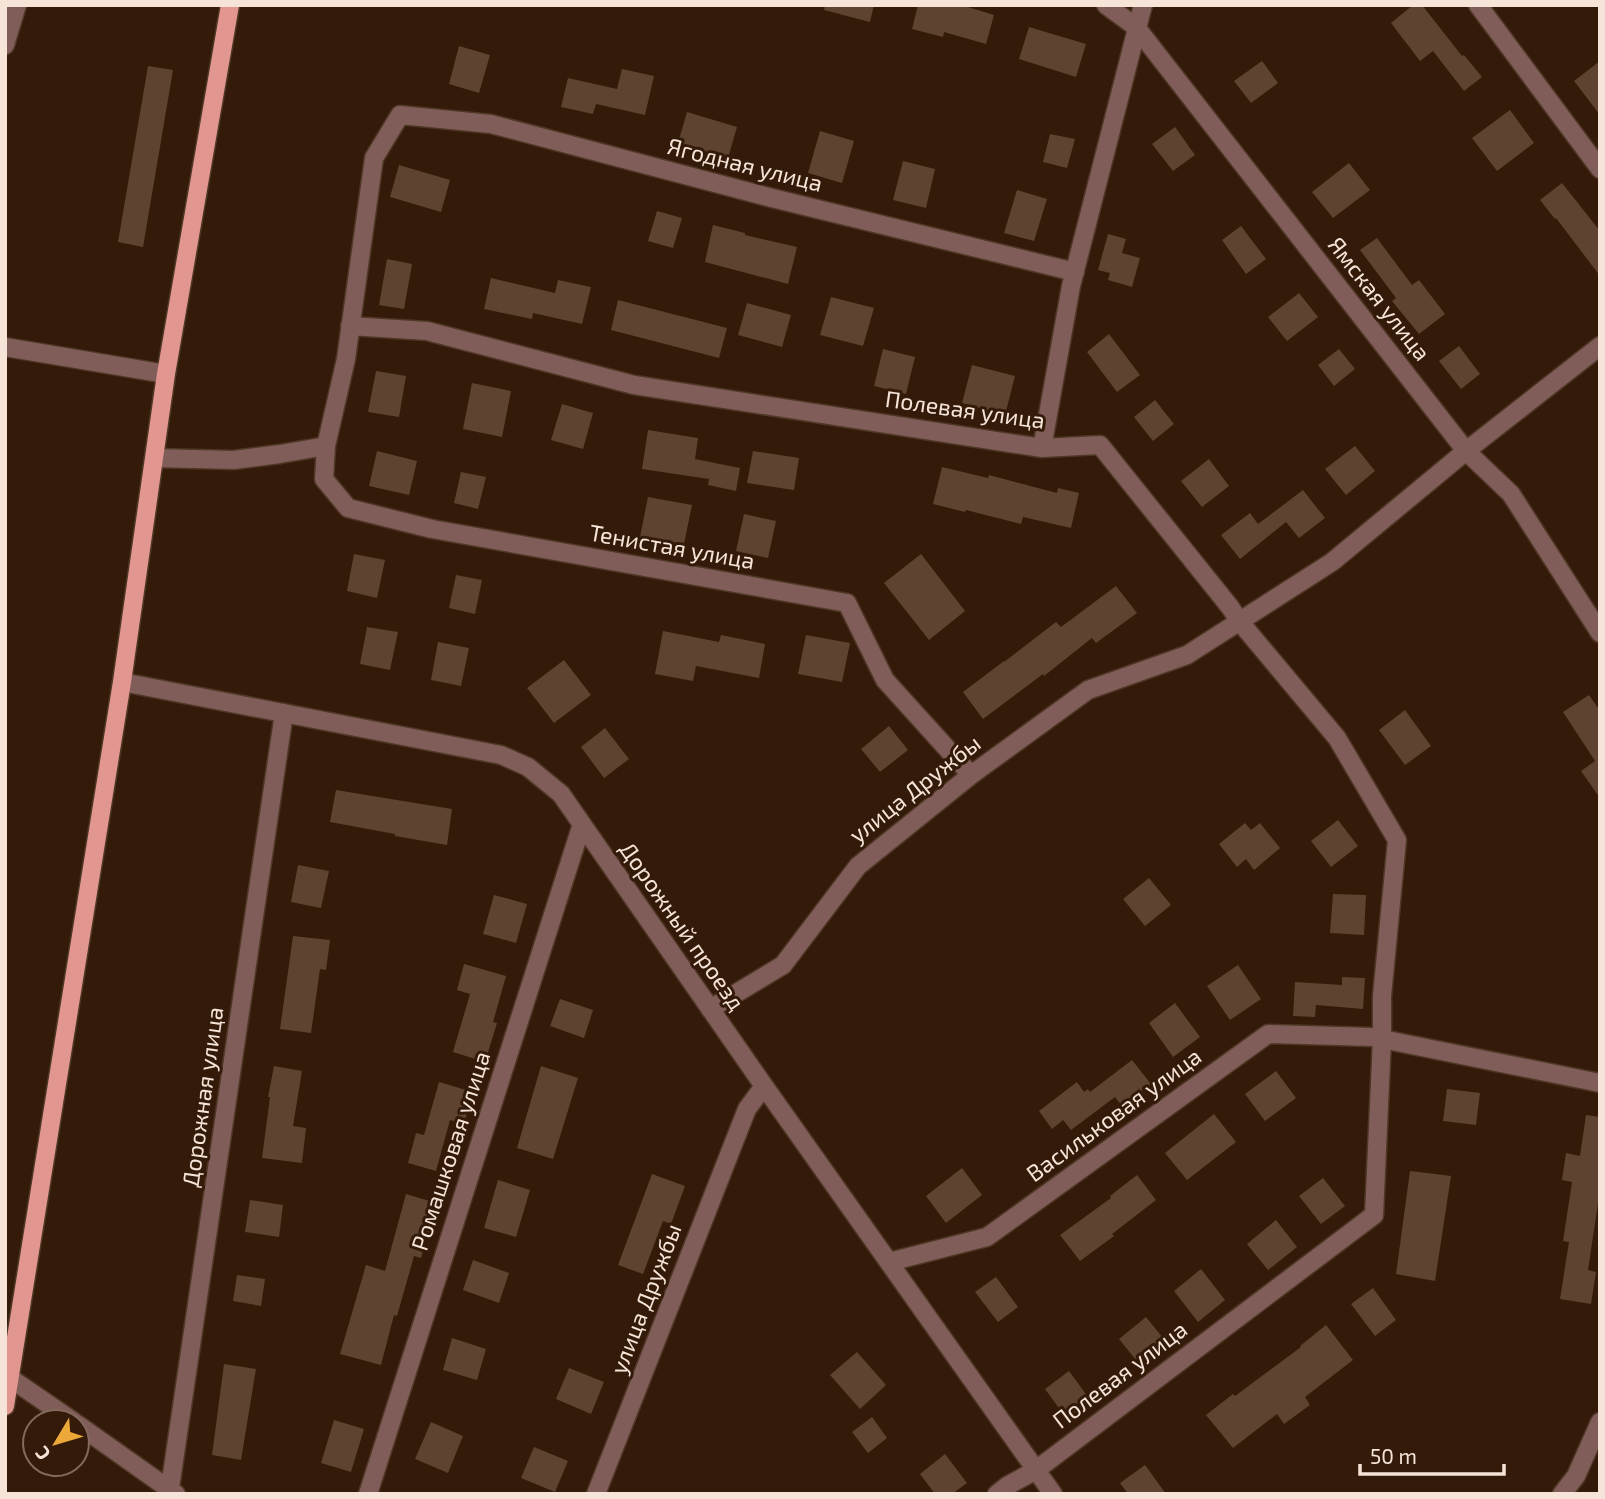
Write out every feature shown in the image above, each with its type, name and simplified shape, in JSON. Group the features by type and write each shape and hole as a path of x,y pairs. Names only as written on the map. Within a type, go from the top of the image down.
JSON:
{"main road":[{"path":"5,1406 122,682 166,373 230,5"}],"street":[{"path":"5,45 17,5"},
{"name":"Ямская улица","path":"1106,5 1136,27 1466,451 1511,494 1600,633"},
{"path":"1042,448 1071,286 1143,5"},
{"path":"1478,5 1600,169"},
{"name":"Ягодная улица","path":"350,327 374,158 400,115 491,124 772,198 1075,272"},
{"path":"154,458 234,460 326,446 346,359 350,327"},
{"name":"Полевая улица","path":"350,327 427,331 634,385 1042,448 1100,445 1336,738 1397,840 1377,1038 1374,1211 1239,1316 1002,1490"},
{"name":"улица Дружбы","path":"710,1009 783,965 858,866 971,775 1087,690 1186,655 1332,562 1466,451 1600,346"},
{"path":"5,347 166,373"},
{"name":"Тенистая улица","path":"326,446 324,479 348,508 432,530 847,603 885,680 971,775"},
{"name":"Дорожный проезд","path":"122,682 501,755 528,767 561,794 1053,1494"},
{"name":"Дорожная улица","path":"173,1491 284,713"},
{"name":"Ромашковая улица","path":"368,1494 582,824"},
{"name":"Васильковая улица","path":"889,1262 987,1237 1268,1034 1377,1038 1600,1083"},
{"name":"улица Дружбы","path":"596,1494 747,1110 764,1086"},
{"path":"8,1377 54,1408"},
{"path":"1562,1494 1576,1476 1600,1422"},
{"path":"91,1434 173,1491"}],"building":[{"path":"825,5 874,5 870,22 824,10"},
{"path":"918,5 961,5 994,15 986,44 944,32 943,37 912,29"},
{"path":"1413,5 1422,5 1482,77 1464,91 1433,51 1420,61 1391,23"},
{"path":"1029,27 1086,44 1076,77 1019,59"},
{"path":"459,46 490,55 479,93 449,84"},
{"path":"1262,61 1278,83 1251,103 1234,81"},
{"path":"1600,61 1600,115 1574,81"},
{"path":"148,66 173,70 143,247 118,242"},
{"path":"622,69 654,76 645,115 596,104 593,114 561,107 568,78 617,89"},
{"path":"1510,110 1534,143 1497,171 1472,138"},
{"path":"687,112 737,127 728,158 678,143"},
{"path":"1175,127 1195,155 1173,171 1152,144"},
{"path":"820,131 854,141 842,183 808,173"},
{"path":"1050,134 1075,139 1067,168 1043,162"},
{"path":"903,161 935,169 926,208 893,200"},
{"path":"1349,163 1370,190 1333,218 1312,192"},
{"path":"399,165 450,180 441,212 390,197"},
{"path":"1562,183 1600,231 1600,276 1540,200"},
{"path":"1017,190 1047,199 1034,241 1004,233"},
{"path":"657,211 682,218 673,248 648,241"},
{"path":"713,225 797,247 788,284 705,262"},
{"path":"1241,226 1266,259 1246,274 1222,240"},
{"path":"1108,234 1126,239 1122,253 1140,258 1132,287 1108,280 1110,273 1098,270"},
{"path":"1377,238 1412,285 1419,280 1445,314 1419,334 1392,301 1396,298 1360,250"},
{"path":"387,259 412,264 404,309 379,305"},
{"path":"491,278 555,293 558,280 591,287 582,324 533,313 532,319 484,309"},
{"path":"1299,293 1318,317 1287,341 1268,317"},
{"path":"831,297 874,308 863,346 820,335"},
{"path":"618,300 727,328 719,358 611,330"},
{"path":"747,303 791,315 782,347 738,335"},
{"path":"1109,334 1140,375 1117,392 1087,352"},
{"path":"1459,346 1480,374 1461,389 1439,361"},
{"path":"883,349 915,357 906,394 874,386"},
{"path":"1339,349 1355,369 1334,386 1318,365"},
{"path":"972,365 1015,376 1005,415 962,403"},
{"path":"376,371 406,376 399,417 368,412"},
{"path":"472,383 511,391 502,437 463,429"},
{"path":"1155,400 1174,424 1153,441 1134,417"},
{"path":"562,404 593,413 583,449 551,440"},
{"path":"648,430 698,438 695,459 740,468 736,491 708,485 709,479 642,469"},
{"path":"1355,446 1375,471 1346,495 1325,469"},
{"path":"377,451 417,461 409,495 369,486"},
{"path":"753,451 799,458 794,490 747,483"},
{"path":"1209,459 1229,486 1202,507 1181,481"},
{"path":"942,467 988,478 989,475 1057,493 1058,488 1079,493 1071,528 1023,517 1021,524 933,504"},
{"path":"461,472 486,477 478,509 454,503"},
{"path":"1303,490 1325,518 1299,538 1286,522 1240,559 1221,535 1250,513 1258,524"},
{"path":"648,497 692,505 684,544 640,537"},
{"path":"744,514 776,521 768,558 736,551"},
{"path":"354,554 385,560 377,598 347,591"},
{"path":"921,554 965,611 929,640 884,583"},
{"path":"456,575 482,580 475,614 449,608"},
{"path":"1116,586 1137,613 1096,643 1092,638 983,719 963,692 1056,622 1061,627"},
{"path":"367,627 398,632 390,670 360,664"},
{"path":"663,631 719,642 721,635 765,644 759,678 696,666 693,681 655,674"},
{"path":"806,635 850,643 842,682 798,674"},
{"path":"438,642 469,648 461,686 431,680"},
{"path":"564,660 591,695 554,723 527,688"},
{"path":"1589,695 1600,711 1600,798 1581,771 1595,761 1563,712"},
{"path":"1405,710 1431,746 1405,765 1379,730"},
{"path":"889,726 908,750 880,772 861,749"},
{"path":"605,728 629,759 604,778 581,747"},
{"path":"336,790 452,809 447,845 330,822"},
{"path":"1338,820 1358,846 1331,867 1311,841"},
{"path":"1245,823 1251,830 1260,823 1280,848 1254,870 1246,859 1237,867 1219,844"},
{"path":"298,865 329,871 321,908 291,902"},
{"path":"1149,878 1171,905 1145,926 1123,899"},
{"path":"1333,894 1366,895 1364,935 1330,933"},
{"path":"494,895 527,904 516,943 483,934"},
{"path":"293,936 330,940 326,970 320,969 311,1033 280,1029"},
{"path":"464,964 506,976 493,1022 497,1023 485,1062 453,1052 470,994 457,990"},
{"path":"1238,965 1261,999 1230,1020 1207,986"},
{"path":"1342,977 1365,978 1363,1009 1316,1005 1315,1017 1293,1016 1295,982 1342,985"},
{"path":"560,999 593,1010 584,1038 550,1026"},
{"path":"1175,1003 1200,1037 1173,1057 1149,1023"},
{"path":"1132,1060 1151,1084 1122,1106 1115,1097 1071,1130 1063,1120 1052,1129 1039,1111 1077,1082 1084,1092 1088,1089 1090,1092"},
{"path":"274,1066 302,1071 293,1126 306,1128 302,1163 262,1158"},
{"path":"541,1066 578,1078 553,1159 517,1148"},
{"path":"1276,1071 1296,1098 1265,1121 1245,1094"},
{"path":"439,1082 473,1092 464,1124 450,1120 436,1171 408,1163 416,1133 424,1135"},
{"path":"1447,1089 1480,1093 1476,1125 1443,1121"},
{"path":"1214,1114 1236,1142 1187,1180 1165,1153"},
{"path":"1586,1115 1600,1117 1600,1190 1588,1270 1596,1272 1591,1304 1560,1299 1569,1242 1563,1241 1572,1182 1562,1180 1566,1153 1580,1156"},
{"path":"962,1168 982,1195 946,1223 926,1196"},
{"path":"1410,1171 1451,1176 1435,1281 1396,1274"},
{"path":"652,1174 685,1186 671,1224 663,1221 643,1274 618,1265"},
{"path":"1137,1175 1156,1200 1080,1261 1060,1235 1111,1198 1110,1196"},
{"path":"1323,1178 1345,1206 1321,1224 1299,1196"},
{"path":"498,1180 530,1190 516,1237 484,1228"},
{"path":"406,1194 436,1203 421,1258 414,1256 381,1365 340,1354 366,1265 385,1271"},
{"path":"250,1200 283,1205 279,1237 245,1232"},
{"path":"1276,1220 1297,1247 1268,1270 1247,1244"},
{"path":"473,1260 509,1273 499,1303 463,1290"},
{"path":"1201,1269 1225,1300 1198,1322 1174,1291"},
{"path":"237,1275 265,1279 261,1306 233,1301"},
{"path":"996,1277 1018,1307 998,1322 975,1292"},
{"path":"1373,1288 1396,1320 1375,1336 1351,1304"},
{"path":"1146,1317 1167,1343 1140,1365 1119,1339"},
{"path":"1326,1325 1353,1360 1305,1397 1310,1405 1284,1424 1277,1414 1233,1448 1206,1415 1301,1347"},
{"path":"452,1338 486,1349 477,1380 443,1370"},
{"path":"857,1352 886,1385 860,1409 830,1375"},
{"path":"224,1364 256,1369 241,1460 212,1455"},
{"path":"569,1368 604,1382 591,1414 556,1399"},
{"path":"1069,1371 1091,1401 1067,1419 1045,1389"},
{"path":"872,1417 887,1438 868,1453 852,1432"},
{"path":"334,1420 364,1429 351,1472 321,1463"},
{"path":"431,1422 463,1436 448,1473 415,1459"},
{"path":"534,1447 568,1461 555,1492 521,1478"},
{"path":"945,1454 967,1483 952,1494 935,1494 920,1474"},
{"path":"1145,1465 1166,1494 1128,1494 1120,1483"}]}
